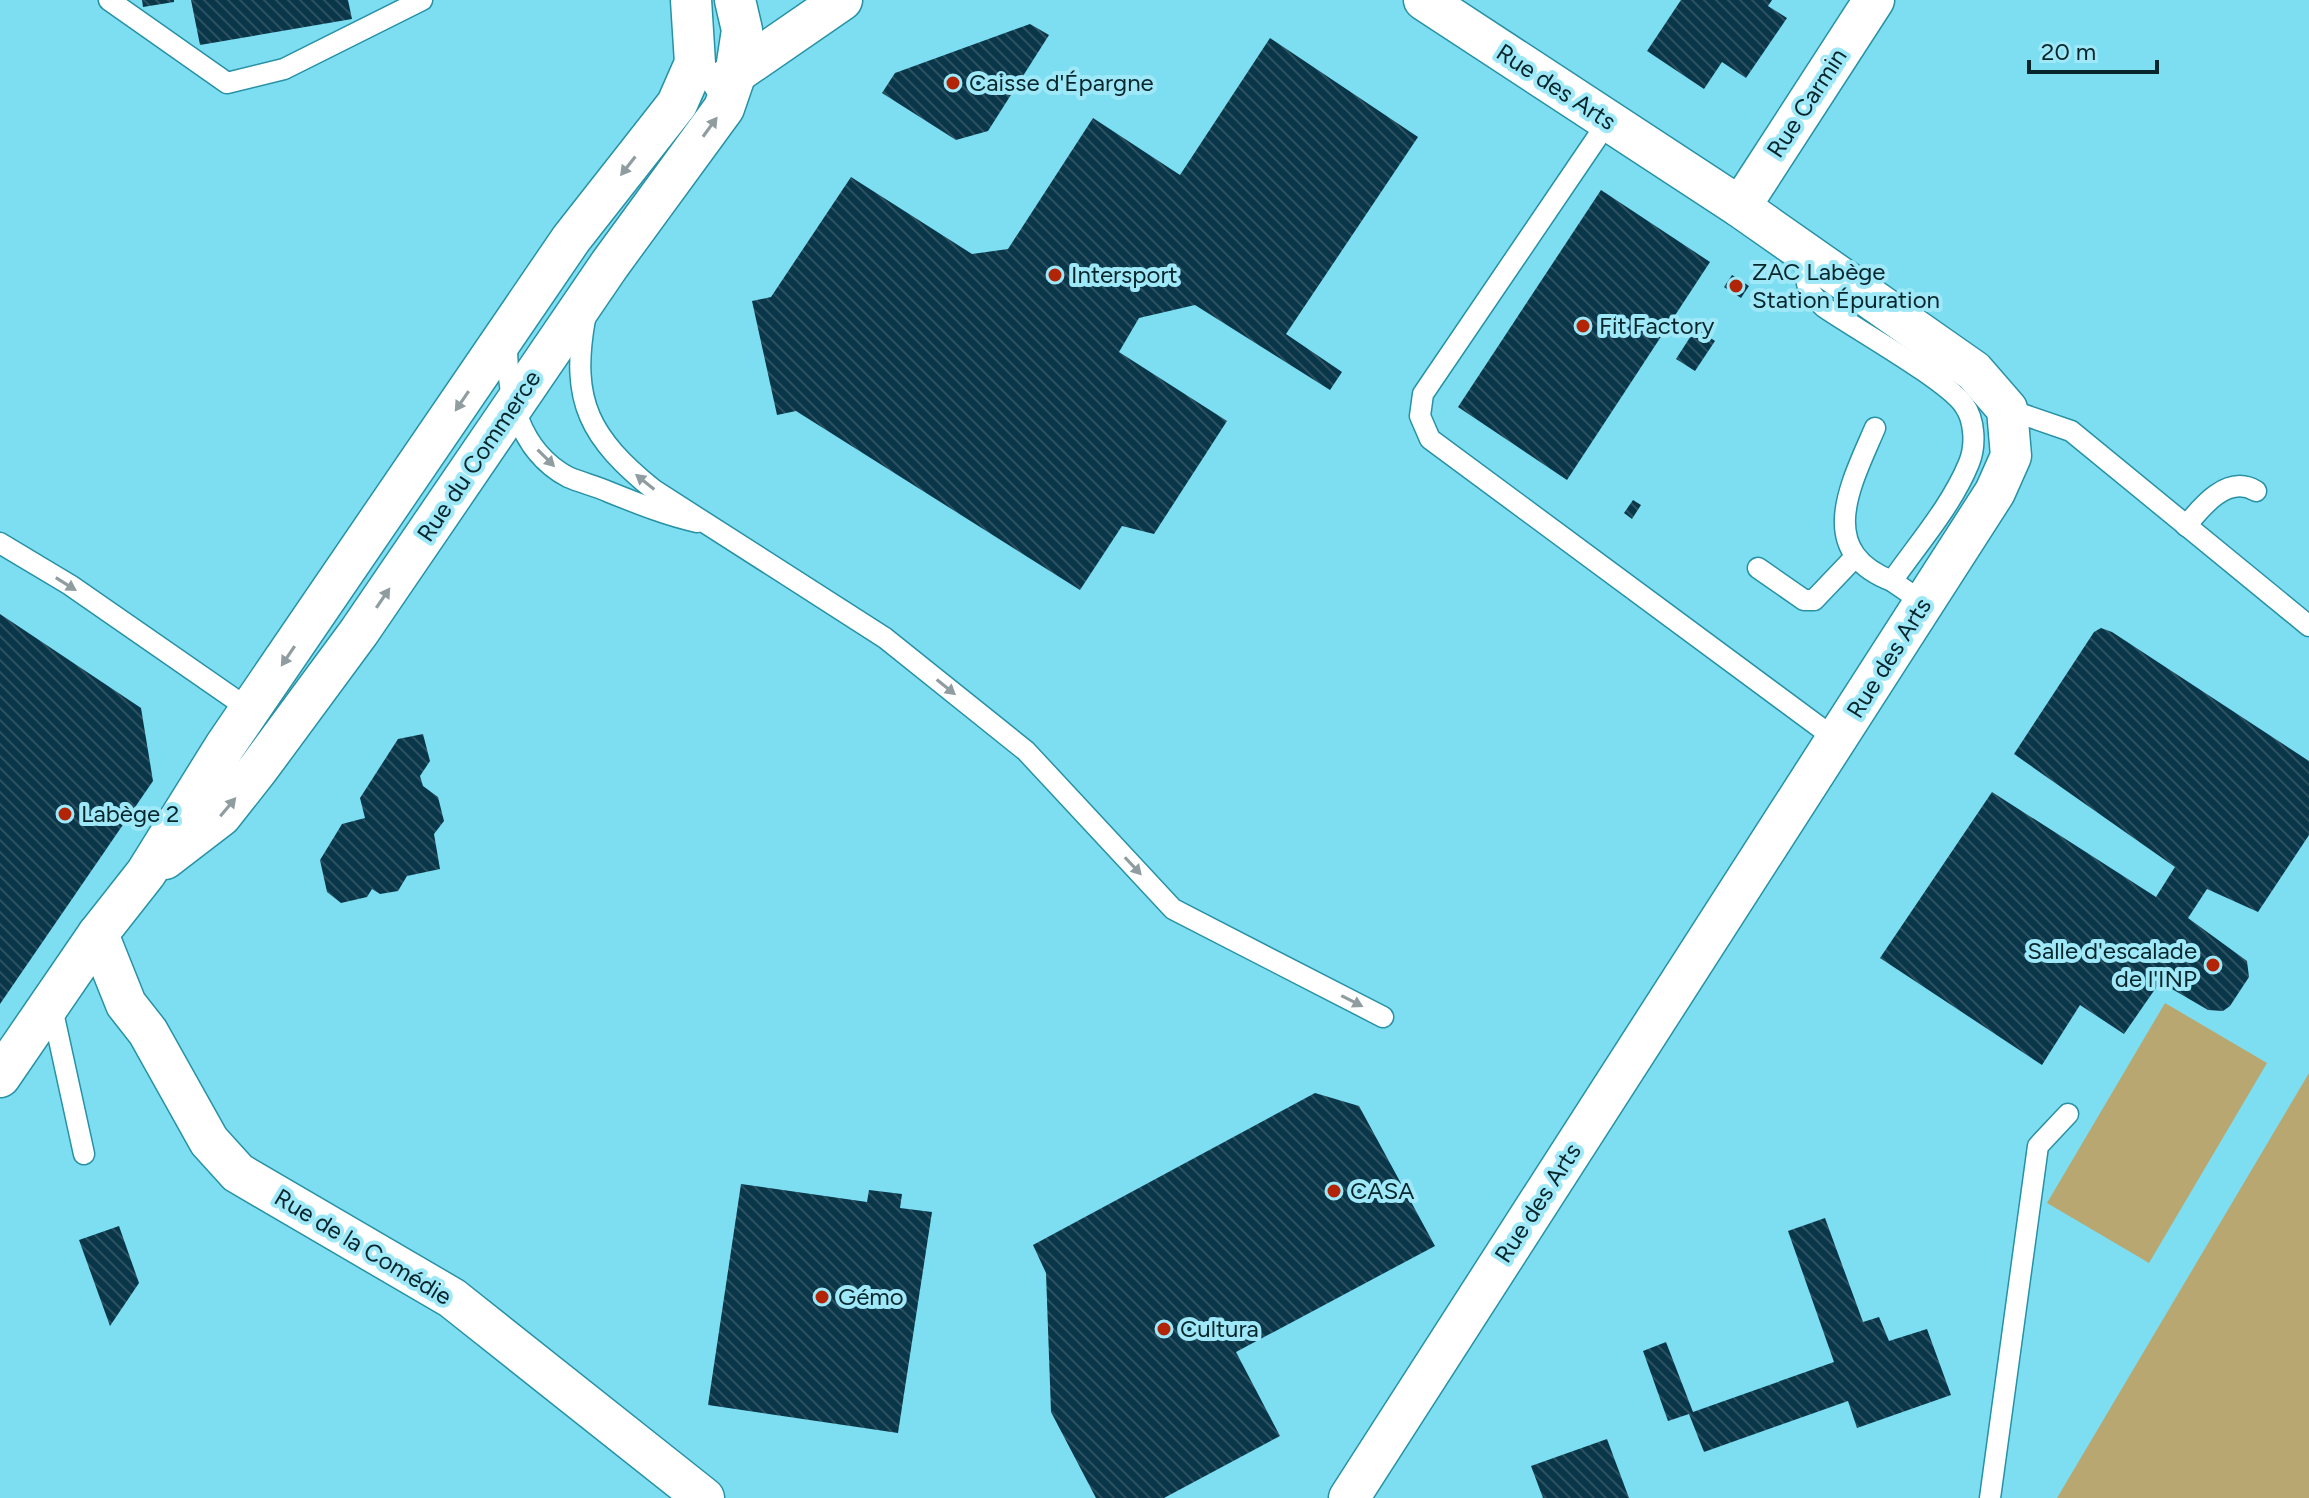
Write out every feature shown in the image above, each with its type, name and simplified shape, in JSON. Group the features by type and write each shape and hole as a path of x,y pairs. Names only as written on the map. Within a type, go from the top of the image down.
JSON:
{"street":[{"name":"Rue du Commerce","path":"0,1077 98,934 146,873 225,746 571,239 677,104 695,63 691,0"},
{"name":"Rue du Commerce","path":"146,873 221,816 285,734 724,108 735,76 742,30 735,0"},
{"name":"Rue des Arts","path":"1349,1498 1837,740 1908,592 1995,492 2011,456 2007,409 1974,371 1740,207 1424,0"},
{"name":"Rue Carmin","path":"1740,207 1874,0"},
{"path":"677,104 735,76 814,6"},
{"name":"Rue de la Comédie","path":"98,934 126,1004 148,1032 209,1141 238,1173 452,1298 704,1498"}],"lane":[{"path":"109,0 227,83 284,69 422,0"},
{"path":"1609,120 1423,394 1420,416 1430,439 1837,740"},
{"path":"1809,255 1804,283 1807,291 1824,307 1950,390 1967,410 1974,437 1970,461 1908,592 1855,557 1844,534 1848,492 1875,428"},
{"path":"590,295 578,356 591,426 627,467 710,525 885,638 1026,751 1173,909 1383,1017"},
{"path":"507,336 508,391 523,432 564,475 666,515 710,525"},
{"path":"2007,409 2040,417 2071,431 2309,626"},
{"path":"2186,526 2219,493 2237,486 2247,486 2256,491"},
{"path":"0,543 285,734"},
{"path":"1758,568 1804,600 1814,600 1855,557"},
{"path":"51,1003 84,1154"},
{"path":"1990,1498 2038,1146 2068,1114"}],"shaded area":[{"path":"2165,1003 2267,1063 2149,1263 2047,1203"},
{"path":"2309,1073 2309,1498 2057,1498"}],"building":[{"path":"142,0 174,0 174,2 143,7"},
{"path":"191,0 348,0 352,19 200,45"},
{"path":"1681,0 1772,0 1768,6 1787,18 1746,78 1722,62 1704,89 1647,51"},
{"name":"Caisse d'Épargne","path":"1030,24 1049,35 988,131 956,140 882,93 895,73"},
{"name":"Intersport","path":"1270,38 1418,137 1286,334 1342,372 1330,390 1195,305 1139,318 1119,352 1227,421 1154,534 1122,526 1080,590 796,411 777,415 752,301 771,297 851,177 972,254 1008,249 1093,118 1180,175"},
{"path":"1601,190 1710,262 1567,480 1458,407"},
{"name":"ZAC Labège Station Épuration","path":"1732,275 1749,286 1741,298 1724,287"},
{"path":"1696,328 1715,341 1695,371 1676,359"},
{"path":"1633,500 1641,505 1632,519 1624,513"},
{"name":"Labège 2","path":"0,614 141,708 153,781 0,1004"},
{"path":"2101,628 2112,632 2309,761 2309,835 2258,912 2207,889 2188,918 2247,961 2249,977 2230,1006 2223,1011 2208,1010 2160,982 2124,1034 2080,1005 2042,1065 1880,958 1992,792 2156,897 2175,867 2014,754 2094,632"},
{"path":"423,734 430,761 420,776 423,786 438,797 444,821 434,834 440,869 407,876 398,891 380,894 372,889 367,897 341,903 327,892 320,860 342,824 365,818 360,798 398,739"},
{"name":"Cultura","path":"1315,1093 1359,1106 1435,1246 1236,1352 1280,1436 1164,1498 1096,1498 1051,1412 1046,1273 1033,1245"},
{"name":"Gémo","path":"741,1184 867,1202 869,1190 902,1194 900,1208 932,1212 898,1433 708,1405"},
{"path":"1825,1218 1863,1322 1879,1317 1889,1341 1927,1329 1951,1395 1857,1428 1848,1401 1704,1452 1689,1414 1668,1421 1643,1351 1666,1342 1693,1412 1834,1362 1788,1231"},
{"path":"119,1226 139,1283 110,1326 79,1240"},
{"path":"1607,1439 1629,1498 1543,1498 1531,1466"}],"place":[{"name":"Caisse d'Épargne","path":"953,83"},
{"name":"Intersport","path":"1055,275"},
{"name":"ZAC Labège Station Épuration","path":"1736,286"},
{"name":"Fit Factory","path":"1583,326"},
{"name":"Labège 2","path":"65,814"},
{"name":"Salle d'escalade de l'INP","path":"2213,965"},
{"name":"CASA","path":"1334,1191"},
{"name":"Gémo","path":"822,1297"},
{"name":"Cultura","path":"1164,1329"}]}
